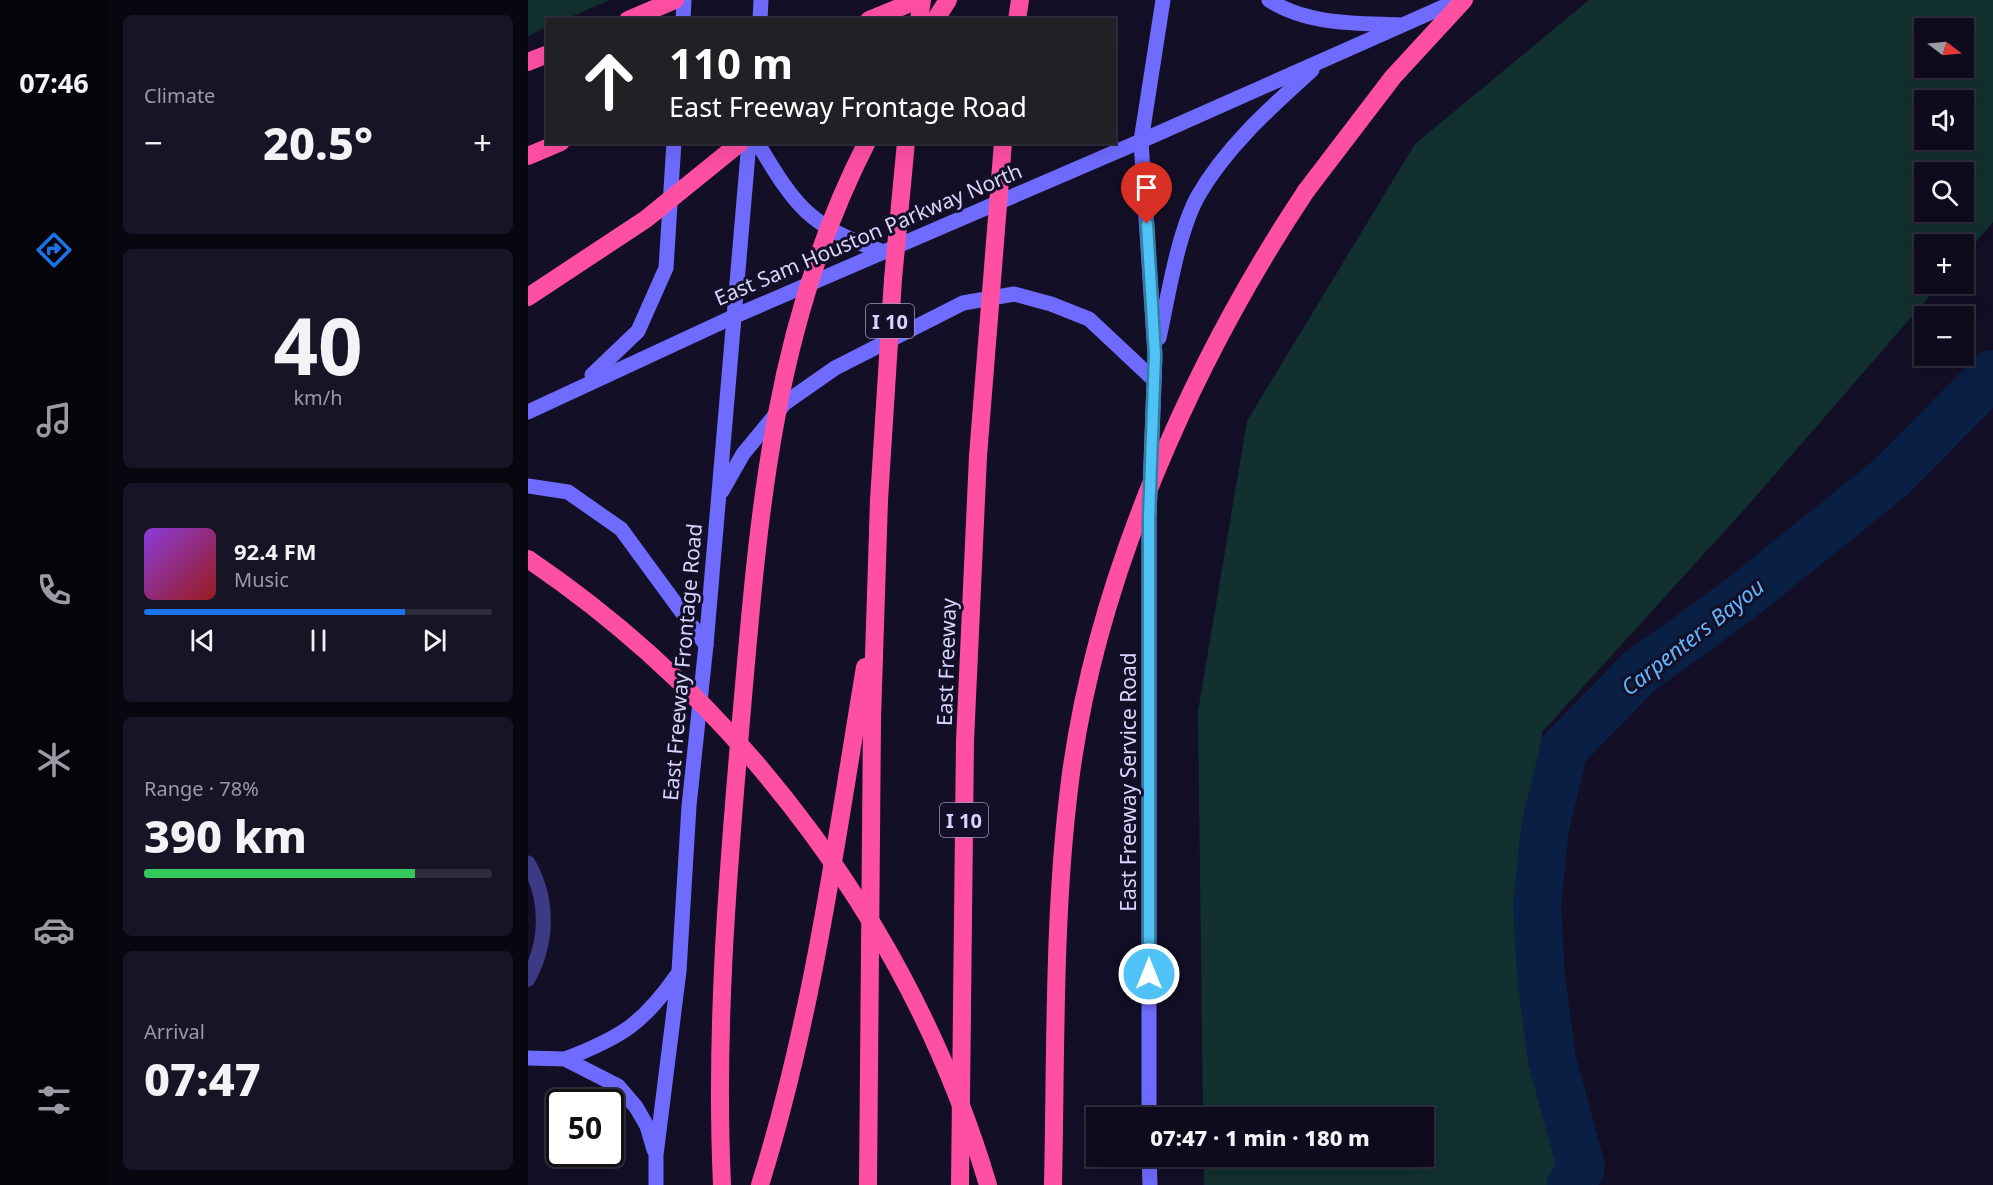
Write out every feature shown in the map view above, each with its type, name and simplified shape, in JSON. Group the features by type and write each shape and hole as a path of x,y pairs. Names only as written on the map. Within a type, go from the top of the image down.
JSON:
{"highway":[{"path":"633,18 675,0"},
{"path":"872,18 890,0"},
{"path":"875,18 920,0 920,18"},
{"path":"936,18 948,0"},
{"path":"1017,18 1020,0"},
{"path":"1053,1185 1061,880 1071,780 1089,683 1107,610 1132,537 1173,435 1250,279 1306,191 1350,131 1393,77 1461,0"},
{"path":"528,62 546,55"},
{"path":"528,156 556,144"},
{"path":"528,297 646,219 739,144"},
{"path":"722,1185 719,1060 724,936 755,565 765,475 780,393 814,265 848,180 866,144"},
{"name":"I 10","path":"868,1185 875,603 892,279 906,144"},
{"name":"East Freeway","path":"960,1185 965,741 978,456 1004,144"},
{"path":"528,559 592,605 654,656 693,694 751,757 815,838 860,906 927,1028 965,1115 988,1185"},
{"path":"760,1185 796,1058 813,973 875,603"}],"main road":[{"path":"683,18 684,0"},
{"path":"760,18 761,0"},
{"path":"1155,355 1141,141 1163,0"},
{"path":"1269,0 1295,14 1332,21 1403,26"},
{"name":"East Sam Houston Parkway North","path":"528,411 735,316 1461,0"},
{"path":"1153,379 1155,355 1179,252 1197,197 1218,166 1264,114 1321,62"},
{"path":"584,384 638,331 666,268 674,144"},
{"name":"East Freeway Frontage Road","path":"656,1185 656,1155 679,971 689,806 720,496 749,144"},
{"path":"759,144 784,188 811,218 841,237 884,252"},
{"path":"720,496 743,454 786,403 835,368 963,303 1014,294 1051,304 1089,319 1153,379"},
{"name":"East Freeway Service Road","path":"1149,1107 1149,518 1153,379"},
{"path":"528,486 568,492 621,529 706,645"},
{"path":"528,1058 565,1059 605,1044 626,1032 658,1002 679,971"},
{"path":"565,1059 618,1086 636,1107 647,1126 656,1155"},
{"path":"1149,1167 1150,1185"}],"street":[{"path":"528,863 539,886 544,916 543,938 528,979"}],"green space":[{"path":"528,0 610,0 568,18 546,18 546,27 528,36"},
{"path":"1589,0 1993,0 1993,222 1974,244 1974,234 1914,234 1914,294 1931,294 1921,306 1914,306 1914,314 1751,502 1542,732 1534,1037 1566,1173 1556,1185 1204,1185 1204,1167 1434,1167 1434,1107 1203,1107 1198,711 1247,421 1415,144"}],"waterway":[{"name":"Carpenters Bayou","path":"1571,1185 1581,1167 1552,1060 1541,977 1537,905 1545,828 1564,749 1639,672 1740,599 1890,478 1993,374"}],"route":[{"path":"1147,224 1155,355 1149,518 1149,974"}]}
